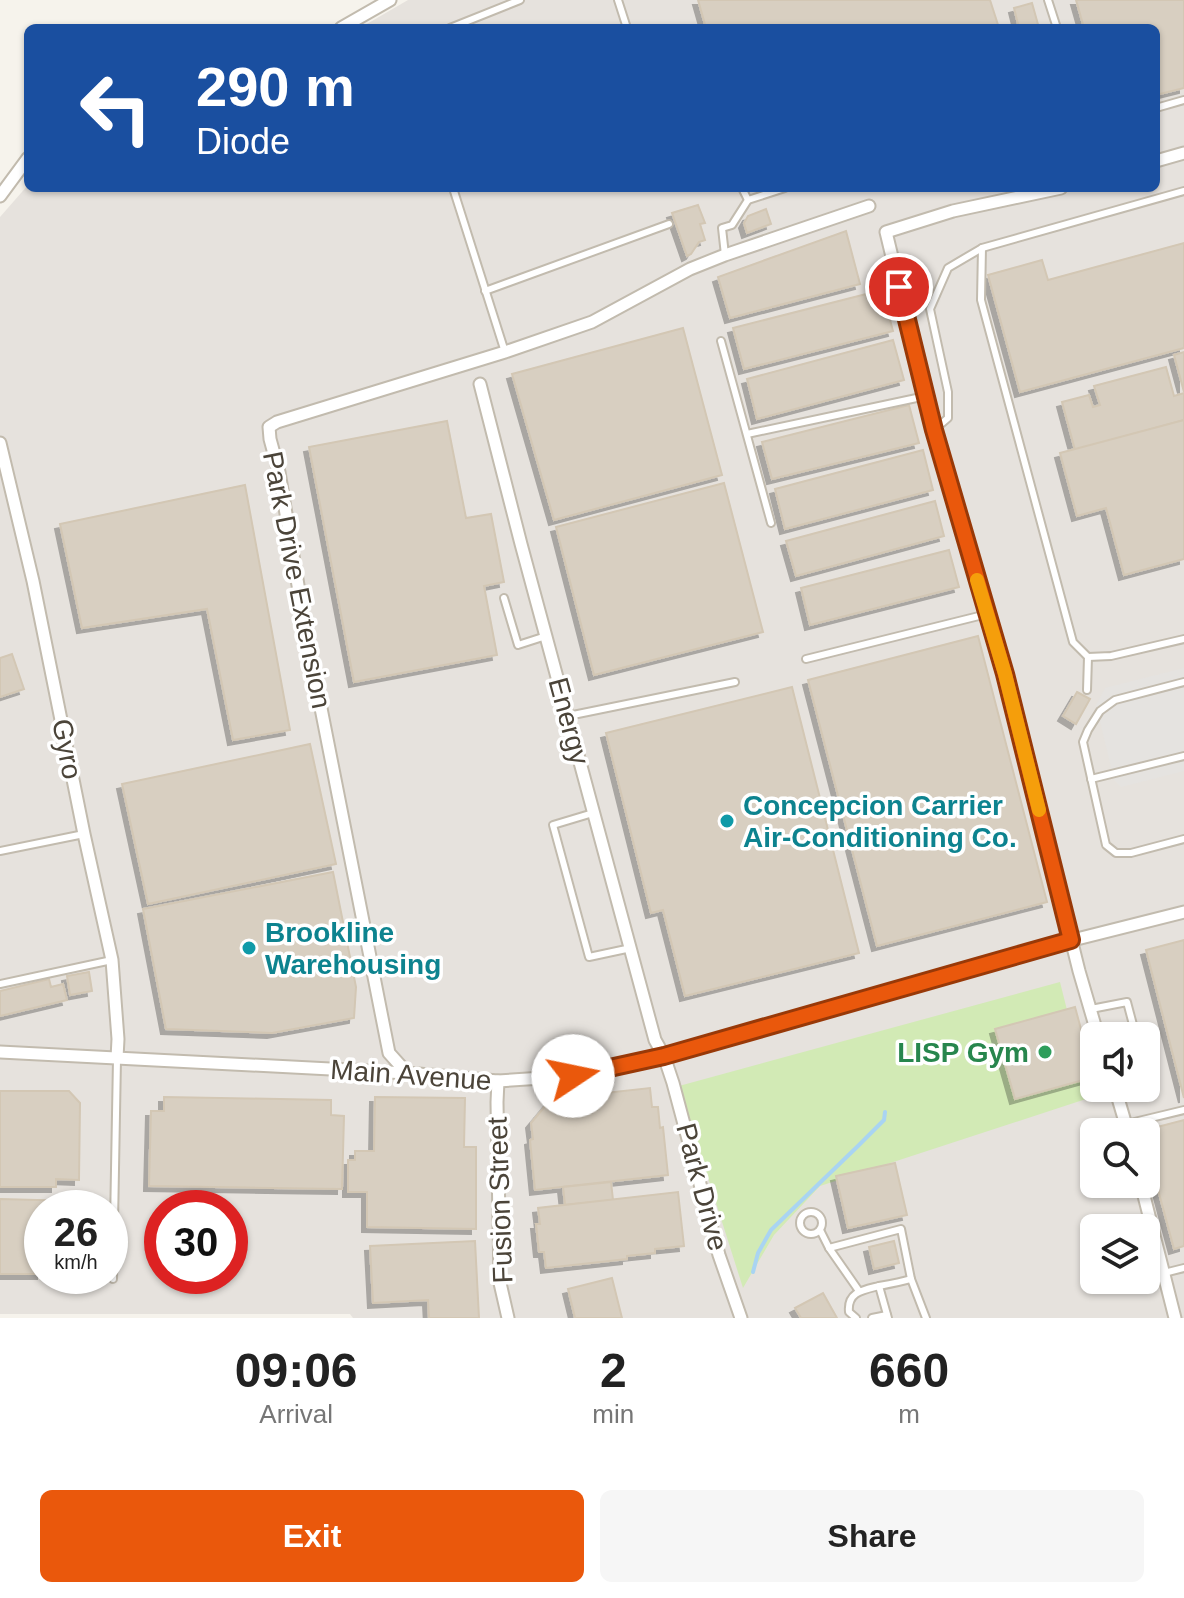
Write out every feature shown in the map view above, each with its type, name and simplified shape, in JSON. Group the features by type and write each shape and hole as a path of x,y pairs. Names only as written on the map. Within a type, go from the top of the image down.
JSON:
{"street":[{"path":"348,24 390,0"},
{"path":"1160,160 1184,153"},
{"path":"0,196 24,163"},
{"path":"1042,192 953,211 886,232 934,430 1005,674 1094,1022"},
{"name":"Park Drive Extension","path":"407,1073 389,1053 269,427 592,322 690,269 869,206"},
{"name":"Energy","path":"480,384 655,1040 664,1056"},
{"name":"Gyro","path":"0,443 33,581 112,960 117,1058"},
{"name":"Main Avenue","path":"0,1052 407,1073 498,1081 573,1076 664,1056 1071,940 1184,912"},
{"name":"Park Drive","path":"664,1056 719,1255 741,1318"},
{"name":"Fusion Street","path":"498,1081 500,1283 508,1318"},
{"path":"1145,1198 1175,1318"}],"lane":[{"path":"460,24 520,0"},
{"path":"618,0 626,24"},
{"path":"1048,0 1056,24"},
{"path":"1160,107 1184,100"},
{"path":"934,430 948,418 948,392 930,309 948,268 982,248 1184,191"},
{"path":"454,192 505,352"},
{"path":"744,192 748,200"},
{"path":"725,255 722,228 732,225 748,200 773,192"},
{"path":"485,291 669,224"},
{"path":"982,248 981,300 1073,642 1088,657 1087,690"},
{"path":"721,341 771,523"},
{"path":"747,434 926,396"},
{"path":"504,598 518,645 546,636"},
{"path":"806,659 987,614"},
{"path":"1088,657 1111,656 1184,639"},
{"path":"568,716 735,682"},
{"path":"1184,682 1115,700 1100,711 1083,742 1106,845 1116,853 1131,853 1184,839"},
{"path":"1091,779 1184,756"},
{"path":"594,813 553,825 561,855 589,957 631,948"},
{"path":"0,851 84,834"},
{"path":"0,984 112,960"},
{"path":"1090,1009 1127,1002 1132,1022"},
{"path":"115,1190 117,1058"},
{"path":"1159,1118 1184,1110"},
{"path":"829,1248 901,1229 911,1279 926,1318"},
{"path":"820,1230 859,1291"},
{"path":"1164,1273 1184,1268"},
{"path":"856,1318 849,1312 848,1305 851,1297 859,1291 911,1279"},
{"path":"872,1318 888,1316 879,1286"}],"shaded area":[{"path":"408,0 1184,0 1184,1318 353,1318 350,1314 0,1314 0,217 24,190 24,192 1160,192 1160,24 367,24"},
{"path":"1184,668 1184,771 1121,787 1114,780 1096,705 1105,688"}],"green space":[{"path":"1060,982 1080,1062 1080,1101 820,1186 774,1235 743,1288 679,1086"}],"building":[{"path":"698,0 990,0 998,24 705,24"},
{"path":"1076,0 1184,0 1184,88 1160,94 1160,24 1083,24"},
{"path":"1032,3 1038,24 1018,24 1014,8"},
{"path":"698,205 705,223 700,224 705,240 699,242 687,256 672,213"},
{"path":"766,209 771,224 747,233 744,223 748,216"},
{"path":"846,231 860,284 730,318 718,277"},
{"path":"1184,243 1184,348 1020,392 988,275 1042,260 1048,280"},
{"path":"882,290 893,331 744,369 733,328"},
{"path":"683,328 722,475 554,520 512,374"},
{"path":"893,340 904,380 757,419 747,379"},
{"path":"1184,352 1184,392 1174,355"},
{"path":"1166,367 1174,396 1184,393 1184,420 1075,450 1062,402 1089,395 1093,407 1100,405 1094,386"},
{"path":"909,405 919,443 772,479 762,442"},
{"path":"1184,420 1184,559 1124,575 1106,508 1077,516 1060,453"},
{"path":"447,421 466,518 491,514 504,582 484,586 497,655 354,682 309,447"},
{"path":"923,450 933,490 785,529 775,489"},
{"path":"724,483 763,632 594,675 556,527"},
{"path":"245,485 290,730 233,740 207,609 82,628 60,524"},
{"path":"935,501 944,536 796,576 786,541"},
{"path":"949,550 959,587 810,625 801,588"},
{"path":"978,636 1047,902 877,946 808,680"},
{"path":"12,654 24,689 0,697 0,658"},
{"name":"Concepcion Carrier Air-Conditioning Co.","path":"792,687 859,953 685,996 663,910 651,913 606,733"},
{"path":"1077,692 1090,699 1076,724 1063,716"},
{"path":"310,744 336,864 148,904 122,784"},
{"name":"Brookline Warehousing","path":"333,872 356,987 354,1018 272,1033 166,1029 143,909"},
{"path":"1184,940 1184,1098 1146,950"},
{"path":"89,972 92,991 70,995 67,976"},
{"path":"49,979 51,987 63,984 67,1000 0,1016 0,991"},
{"name":"LISP Gym","path":"1075,1007 1080,1025 1080,1081 1015,1099 995,1029"},
{"path":"650,1088 652,1107 658,1107 660,1128 663,1127 668,1175 535,1190 531,1123 551,1099"},
{"path":"0,1091 69,1091 80,1103 79,1180 56,1179 56,1187 0,1187"},
{"path":"164,1097 331,1100 331,1115 344,1116 342,1189 149,1186 151,1111 164,1111"},
{"path":"375,1097 465,1098 464,1147 476,1147 476,1229 367,1227 367,1192 348,1192 348,1160 355,1160 355,1151 374,1151"},
{"path":"1184,1120 1184,1246 1174,1249 1160,1197 1160,1126"},
{"path":"895,1163 907,1215 848,1228 836,1176"},
{"path":"611,1182 613,1200 565,1205 563,1187"},
{"path":"678,1192 684,1246 655,1249 655,1253 627,1256 627,1259 546,1268 544,1252 539,1252 538,1208"},
{"path":"0,1199 24,1200 24,1274 0,1274"},
{"path":"475,1241 479,1318 429,1318 428,1300 373,1303 370,1246"},
{"path":"894,1241 899,1263 874,1269 869,1247"},
{"path":"612,1278 622,1318 575,1318 568,1289"},
{"path":"823,1293 837,1318 801,1318 795,1308"}],"waterway":[{"path":"753,1272 758,1253 771,1230 884,1120 885,1112"}],"slow traffic":[{"path":"977,580 1005,674 1039,810"}],"place":[{"name":"Concepcion Carrier Air-Conditioning Co.","path":"727,821"},
{"name":"Brookline Warehousing","path":"249,948"},
{"name":"LISP Gym","path":"1045,1052"}],"route":[{"path":"573,1076 664,1056 1071,940 1005,674 934,430 899,287"}]}
